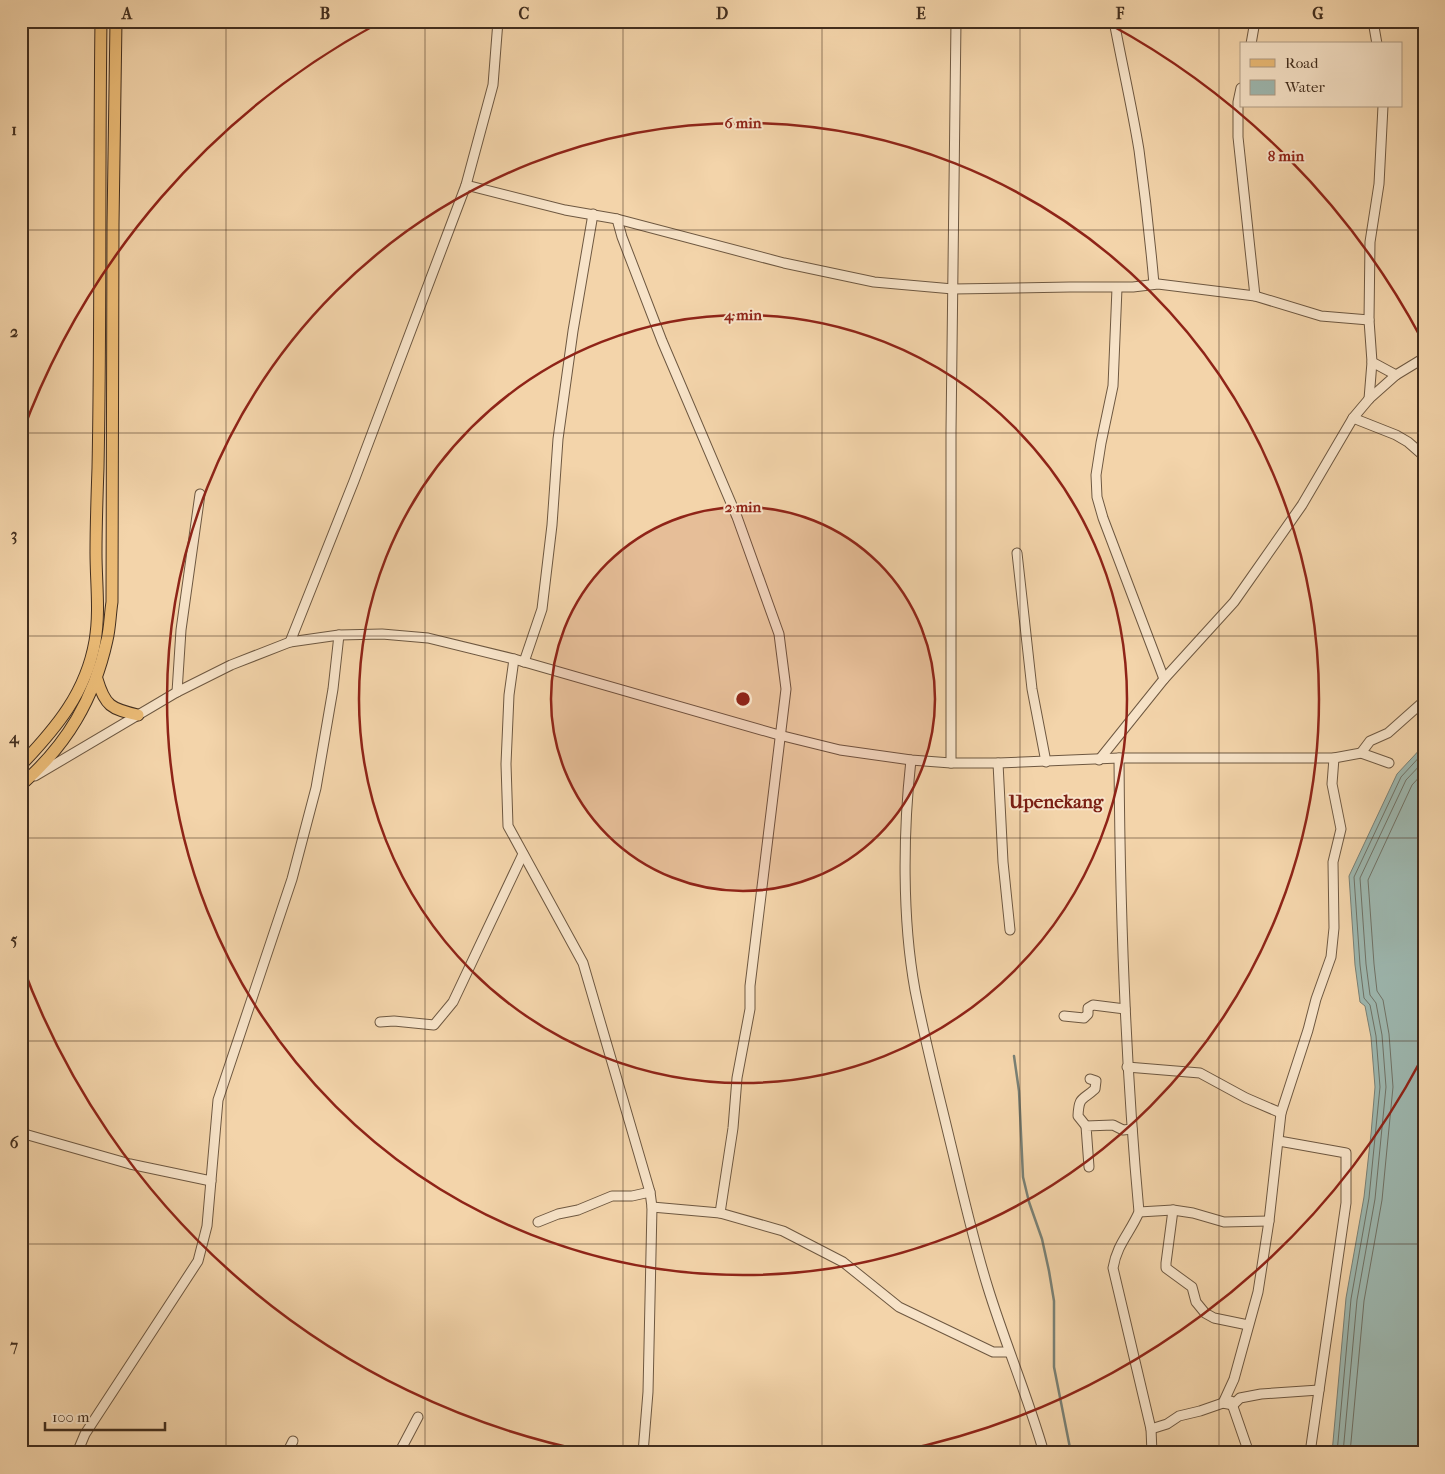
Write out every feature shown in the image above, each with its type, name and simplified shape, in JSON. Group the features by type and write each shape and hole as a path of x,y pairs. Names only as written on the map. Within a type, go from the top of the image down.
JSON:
{"main road":[{"path":"21,765 50,734 68,710 84,678 95,641 98,594 101,21"},
{"path":"24,783 58,747 83,710 97,678 108,638 112,602 111,513 116,21"},
{"path":"97,524 111,513"},
{"path":"97,678 102,696 107,704 120,711 138,714"}],"street":[{"path":"290,642 354,481 466,185 493,85 498,21"},
{"path":"951,763 950,617 956,21"},
{"path":"1114,21 1140,158 1154,284"},
{"path":"1251,42 1256,21"},
{"path":"1373,21 1377,42"},
{"path":"1240,93 1238,102 1238,137 1255,296"},
{"path":"1369,399 1372,362 1369,320 1370,242 1379,184 1383,108"},
{"path":"466,185 565,210 617,219 784,263 874,282 953,289 1117,288 1154,284 1255,296 1321,316 1369,320"},
{"path":"524,662 542,609 560,429 573,331 593,214"},
{"path":"617,219 662,341 737,517 779,634 786,689 750,986 750,1009 737,1078 733,1128 720,1213"},
{"path":"1117,288 1113,386 1096,475 1097,497 1103,518 1164,679"},
{"path":"1099,760 1164,679 1234,602 1302,505 1353,418 1369,399 1396,375 1424,358"},
{"path":"1372,362 1396,375"},
{"path":"1353,418 1379,430 1396,435 1408,442 1424,456"},
{"path":"177,692 181,630 200,494"},
{"path":"1017,553 1032,689 1046,762"},
{"path":"24,783 138,714 231,665 290,642 339,635 382,634 428,638 514,659 780,736 840,750 911,760 998,764 1119,758 1334,758 1362,753 1389,763"},
{"path":"77,1453 85,1434 198,1261 206,1226 218,1100 292,879 316,788 339,635"},
{"path":"514,659 509,695 506,764 508,826 583,963 650,1192 652,1207 648,1392 643,1453"},
{"path":"1362,753 1370,741 1388,733 1424,701"},
{"path":"1119,758 1119,830 1127,1067 1139,1212 1115,1254 1113,1268 1151,1429 1152,1453"},
{"path":"1222,1403 1234,1379 1258,1292 1269,1221 1281,1113 1331,957 1334,928 1333,862 1341,829 1332,784 1334,758"},
{"path":"911,760 907,798 906,855 908,935 915,989 987,1286 1036,1424 1044,1453"},
{"path":"998,764 1003,862 1010,930"},
{"path":"380,1022 394,1021 434,1025 453,1002 523,854"},
{"path":"1064,1016 1084,1018 1088,1014 1088,1008 1093,1005 1125,1009"},
{"path":"1127,1067 1200,1073 1246,1098 1281,1113"},
{"path":"1089,1166 1086,1126 1078,1116 1081,1099 1095,1088 1096,1081 1090,1078"},
{"path":"1086,1126 1113,1125 1119,1129 1132,1129"},
{"path":"21,1133 130,1164 211,1181"},
{"path":"1279,1141 1346,1153 1346,1203 1310,1453"},
{"path":"538,1222 558,1214 578,1210 612,1196 632,1196 650,1192"},
{"path":"652,1207 720,1213 783,1231 844,1262 899,1307 994,1352 1009,1352"},
{"path":"1139,1212 1173,1210 1193,1213 1224,1222 1269,1221"},
{"path":"1173,1210 1166,1268 1192,1287 1196,1302 1205,1313 1214,1318 1248,1325"},
{"path":"1233,1405 1240,1398 1262,1394 1319,1390"},
{"path":"1228,1394 1249,1453"},
{"path":"1151,1429 1168,1424 1179,1416 1222,1403 1233,1405"},
{"path":"399,1453 418,1417"},
{"path":"287,1453 293,1441"}],"water":[{"path":"1424,745 1424,1453 1332,1453 1346,1298 1364,1197 1375,1087 1371,1037 1365,1006 1360,1002 1355,965 1349,876 1397,774"}],"waterway":[{"path":"1014,1056 1019,1091 1023,1177 1029,1202 1042,1239 1049,1271 1054,1301 1054,1367 1071,1453"}],"district":[{"name":"Upenekang","path":"1056,801"}]}
